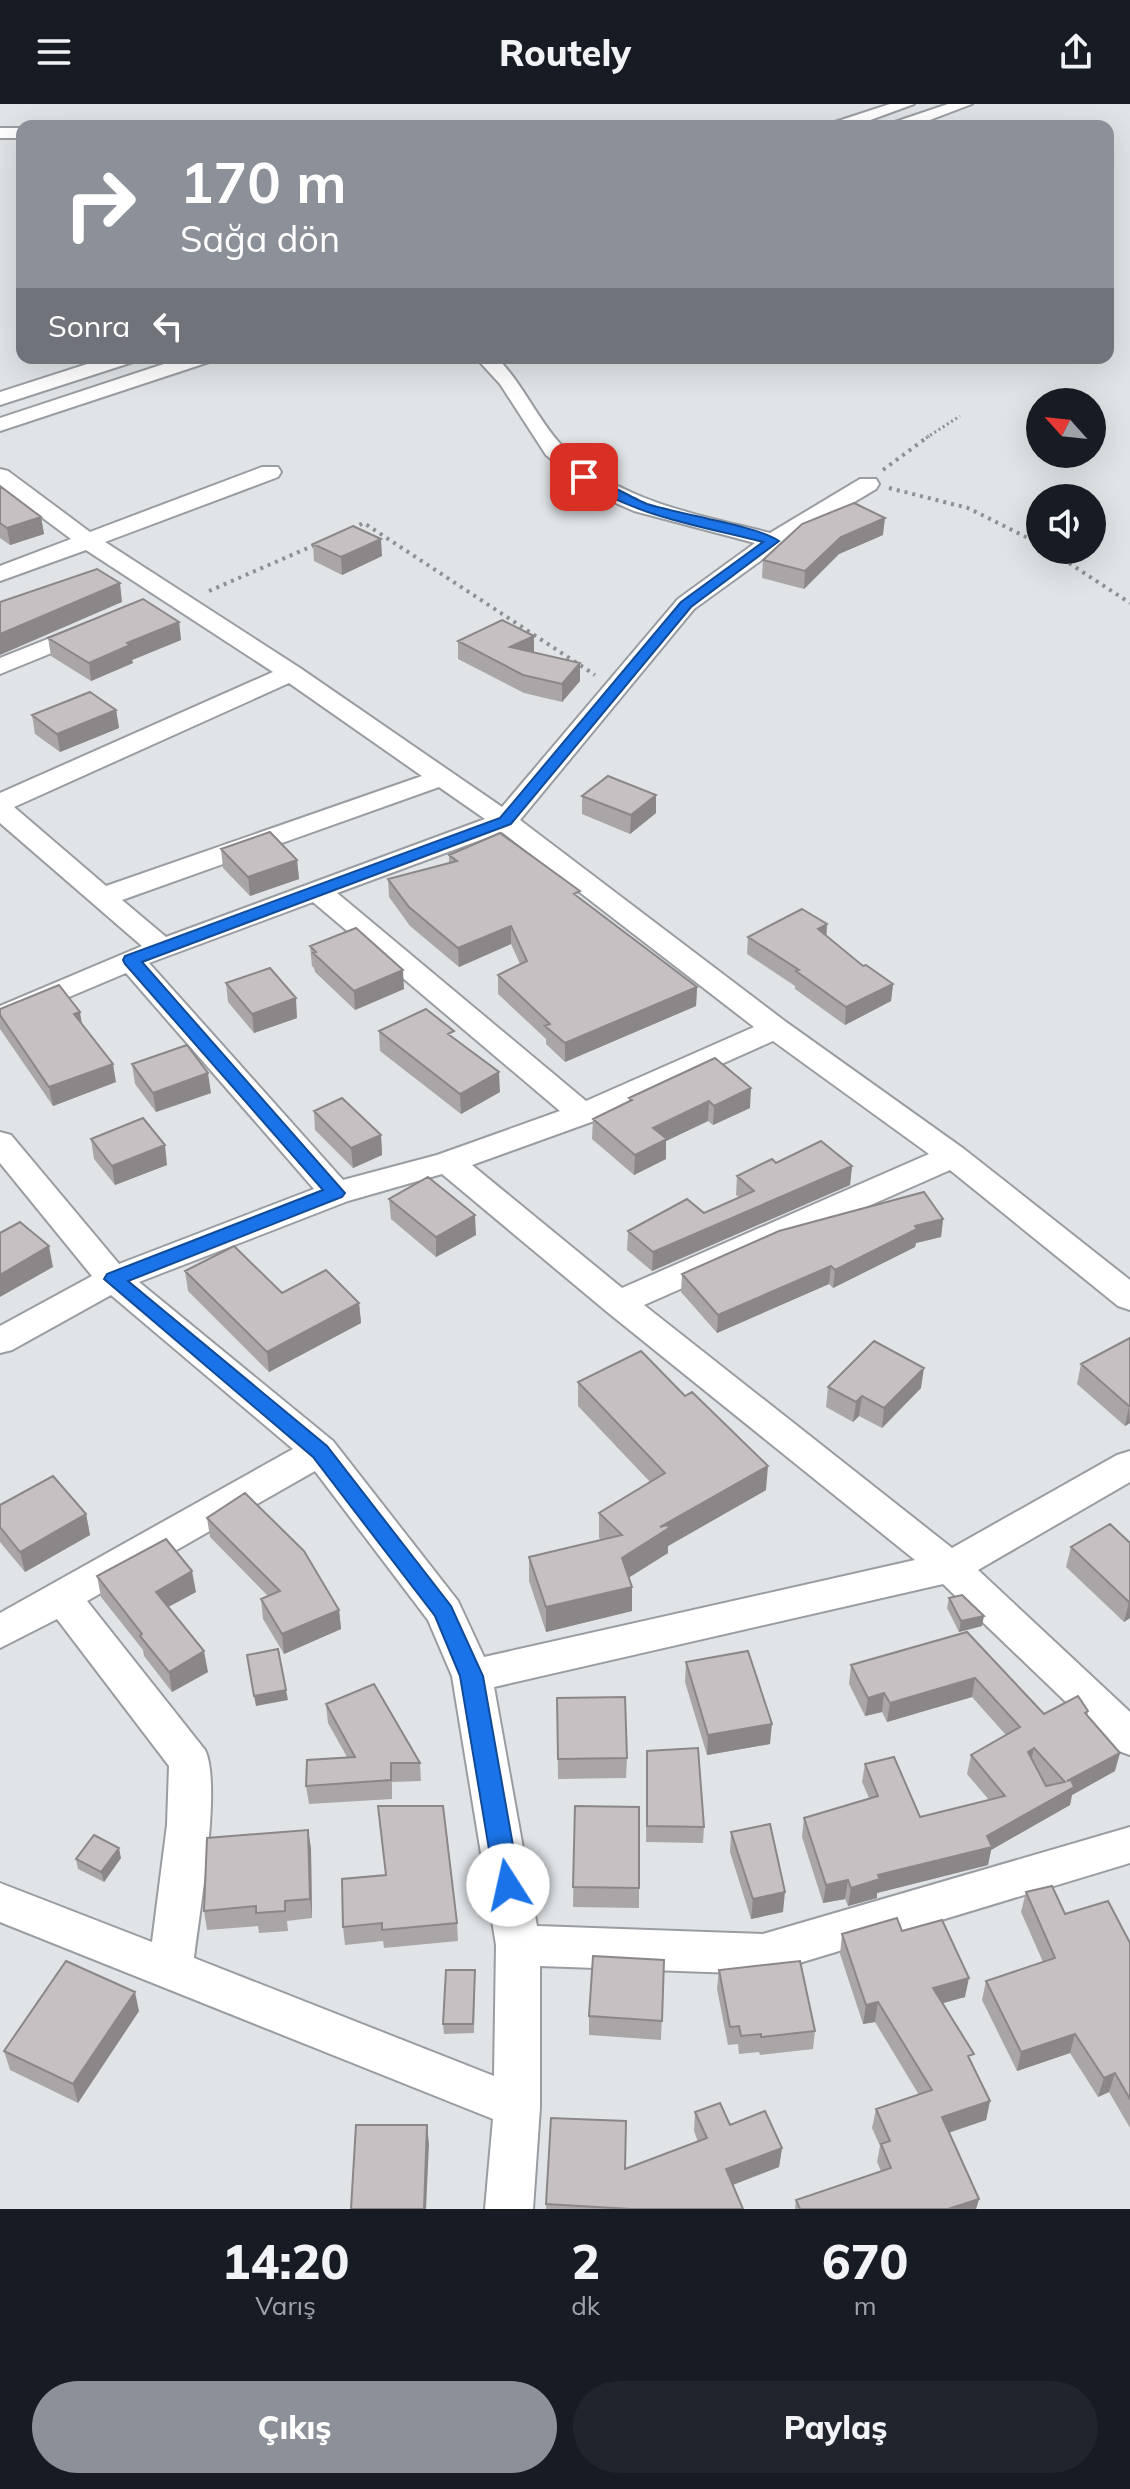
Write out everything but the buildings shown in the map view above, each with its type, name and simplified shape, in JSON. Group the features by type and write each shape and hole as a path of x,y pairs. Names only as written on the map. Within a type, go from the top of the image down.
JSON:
{"street":[{"path":"857,120 906,104"},
{"path":"916,120 964,104"},
{"path":"0,399 108,364"},
{"path":"0,425 184,364"},
{"path":"492,364 508,380 554,450 601,488 642,506 773,541"},
{"path":"0,574 270,472"},
{"path":"0,476 88,541 291,673 505,821 775,1029 953,1156 1130,1298"},
{"path":"0,1017 131,960 505,821 686,604 773,541 868,484"},
{"path":"140,607 174,599"},
{"path":"0,667 112,619"},
{"path":"162,949 0,806 291,673"},
{"path":"102,897 441,778"},
{"path":"317,891 583,1114"},
{"path":"131,960 336,1193"},
{"path":"0,1341 113,1279 336,1193 448,1162 583,1114 775,1029"},
{"path":"0,1142 113,1279 320,1451 444,1612 472,1676 518,1945 517,2107 509,2209"},
{"path":"618,1303 953,1156"},
{"path":"448,1162 618,1303 950,1567 1130,1738"},
{"path":"0,1632 320,1451"},
{"path":"472,1676 950,1567 1130,1465"},
{"path":"62,1597 190,1762 188,1825 170,1971"},
{"path":"518,1945 763,1954 1130,1845"},
{"path":"4,1911 170,1971 517,2107"}],"path":[{"path":"868,484 898,456 960,416"},
{"path":"868,484 955,504 1026,536"},
{"path":"350,529 364,523 616,688"},
{"path":"174,599 322,541"},
{"path":"1070,564 1130,603"}],"route":[{"path":"508,1885 472,1676 444,1612 320,1451 113,1279 336,1193 131,960 505,821 686,604 773,541 642,506 584,477"}]}
